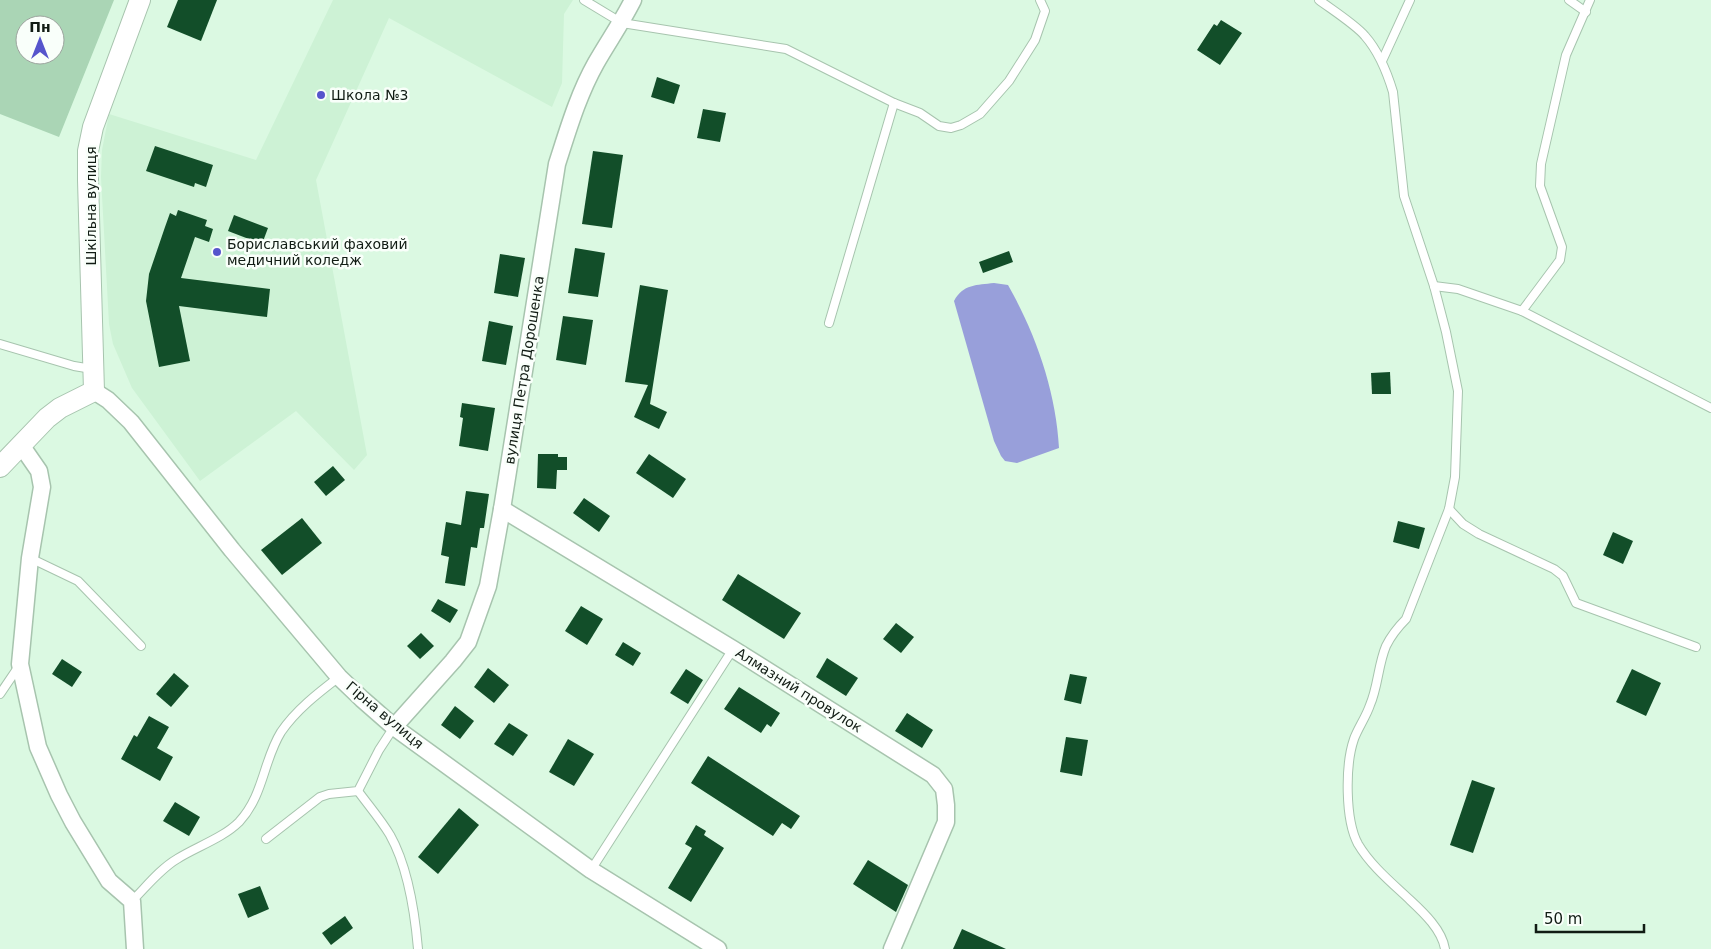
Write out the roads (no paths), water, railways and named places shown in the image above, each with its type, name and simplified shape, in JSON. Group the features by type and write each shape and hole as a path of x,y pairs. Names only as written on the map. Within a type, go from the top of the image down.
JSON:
{"street":[{"name":"Шкільна вулиця","path":"94,391 88,151 93,127 140,0"},
{"name":"вулиця Петра Дорошенка","path":"394,727 468,642 488,586 557,164 574,111 596,64 622,23 633,0"},
{"path":"0,467 47,418 60,408 94,391"},
{"name":"Гірна вулиця","path":"94,391 120,410 131,422 232,550 340,677 362,699 394,727 591,870 718,949"},
{"path":"21,445 39,471 42,488 30,558 20,664 38,747 73,822 109,881 132,901 135,949"},
{"name":"Алмазний провулок","path":"502,509 733,649 933,775 944,789 946,822 892,949"}],"lane":[{"path":"584,0 622,23 786,49 894,103 920,112 939,126 951,128 961,125 980,114 1009,82 1035,40 1045,11 1045,0"},
{"path":"1040,0 1045,11"},
{"path":"1319,0 1365,35 1382,61 1393,92 1404,196 1434,286 1458,391 1455,477 1449,509 1406,619 1394,632 1386,647 1372,701 1354,738 1349,759 1347,795 1351,821 1358,843 1369,860 1421,910 1435,928 1444,943 1445,949"},
{"path":"1382,61 1410,0"},
{"path":"1569,0 1586,12"},
{"path":"1522,310 1560,260 1562,247 1540,186 1541,164 1566,55 1590,0"},
{"path":"829,323 894,103"},
{"path":"1434,286 1458,289 1522,310 1710,406"},
{"path":"0,344 74,366 94,369"},
{"path":"1449,509 1463,524 1478,534 1554,568 1564,576 1576,603 1696,647"},
{"path":"30,558 78,581 141,646"},
{"path":"591,870 733,649"},
{"path":"0,694 20,664"},
{"path":"132,901 176,860 238,823 254,803 281,733 301,709 340,677"},
{"path":"358,791 379,750 394,727"},
{"path":"266,840 320,797 329,794 358,791"},
{"path":"358,791 391,837 399,855 416,923 418,949"}],"water":[{"path":"994,283 1008,285 1036,343 1049,385 1057,427 1059,448 1017,463 1005,461 994,441 954,301 966,288"}],"place":[{"name":"Школа №3","path":"321,95"},
{"name":"Бориславський фаховий медичний коледж","path":"217,252"}]}
